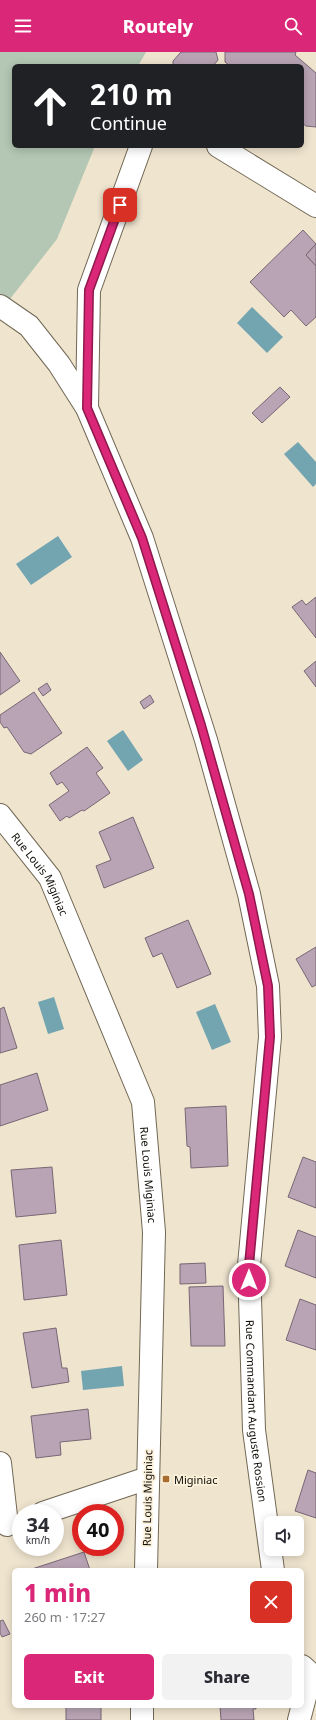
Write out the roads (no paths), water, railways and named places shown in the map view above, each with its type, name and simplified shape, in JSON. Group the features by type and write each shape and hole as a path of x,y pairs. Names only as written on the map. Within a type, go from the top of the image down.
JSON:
{"street":[{"path":"87,408 89,290 140,148"},
{"path":"221,148 316,206"},
{"name":"Rue Commandant Auguste Rossion","path":"0,306 28,326 60,364 87,408 142,538 194,702 249,894 268,986 270,1037 249,1265 254,1430 273,1568"},
{"name":"Rue Louis Miginiac","path":"0,815 50,878 143,1102 154,1232 146,1568"},
{"path":"0,1463 9,1524"},
{"path":"64,1506 148,1478"},
{"path":"304,1699 311,1670"},
{"path":"142,1708 142,1720"},
{"path":"299,1720 302,1708"}],"water":[{"path":"252,307 283,337 267,353 237,323"},
{"path":"298,442 316,462 316,484 313,487 284,454"},
{"path":"58,536 72,557 31,585 16,564"},
{"path":"123,730 143,760 128,771 107,741"},
{"path":"54,997 64,1029 48,1034 38,1002"},
{"path":"215,1004 231,1042 212,1050 196,1012"},
{"path":"122,1366 124,1386 83,1390 81,1371"}],"place":[{"name":"Miginiac","path":"166,1479"}]}
